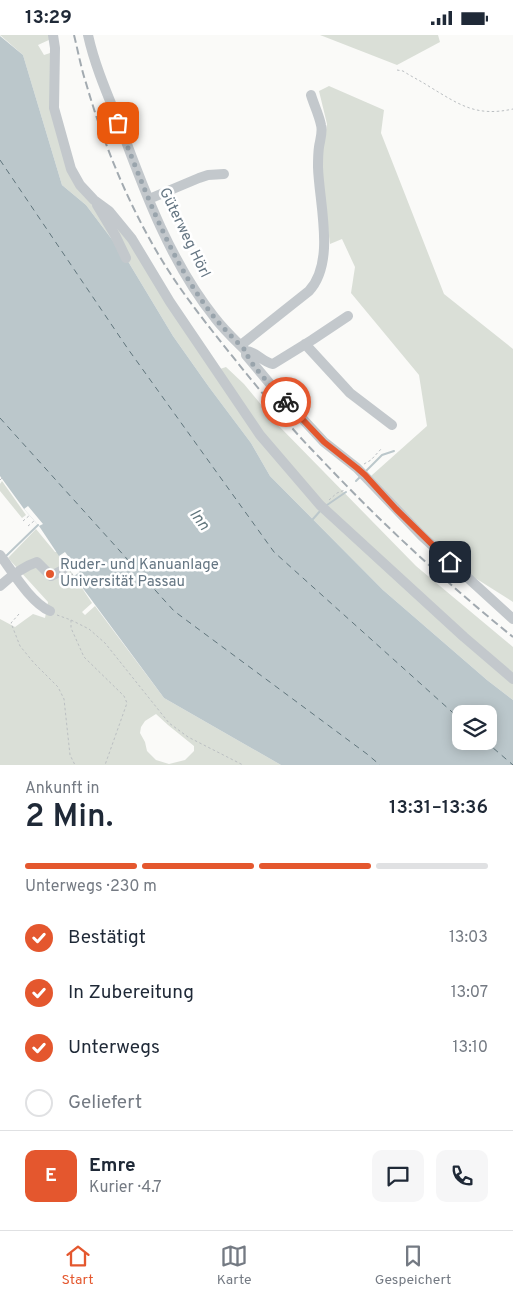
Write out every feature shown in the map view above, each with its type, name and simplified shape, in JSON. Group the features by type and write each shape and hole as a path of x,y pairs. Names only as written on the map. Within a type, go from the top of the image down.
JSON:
{"street":[{"path":"53,35 55,48 54,108 71,169 80,185 94,200 109,211 132,239 170,302 260,435 322,506 457,631 513,679"},
{"name":"Güterweg Hörl","path":"88,35 113,108 149,199 182,269 214,317 243,348 246,355 265,378 324,442 365,475 422,536 513,619"},
{"path":"311,95 322,126 318,166 324,256 320,271 309,291 243,348 263,361 273,364 348,316"},
{"path":"149,199 199,178 208,175 224,174"},
{"path":"94,200 126,258"},
{"path":"305,344 350,393 392,425"},
{"path":"0,555 35,600 43,608 50,611"},
{"path":"0,586 27,565 37,562 50,577 68,574"}],"path":[{"path":"397,70 403,71 464,107 479,111 513,109"},
{"path":"357,468 371,460 382,448"},
{"path":"322,506 337,493 345,490"},
{"path":"23,521 30,515"},
{"path":"28,526 34,521"},
{"path":"50,611 89,629 105,643 169,723 188,737 243,765"},
{"path":"19,614 11,623 20,646 58,687 64,699 70,755 75,765"},
{"path":"70,619 71,629 84,657 124,696 127,703 105,765"}],"shaded area":[{"path":"0,35 51,35 51,39 38,45 44,55 53,52 52,73 70,175 110,216 127,237 214,371 226,367 244,384 277,424 416,566 513,647 513,700 487,680 383,590 270,476 251,443 173,336 126,258 86,205 62,185 23,55"},
{"path":"320,35 438,35 440,42 397,65"},
{"path":"329,86 384,110 381,133 444,294 513,349 513,602 472,576 424,534 371,476 427,426 419,375 351,293 355,267 342,239 330,244 320,166 327,124 319,91"},
{"path":"2,481 26,515 22,518 0,491"},
{"path":"36,529 55,552 65,552 74,576 92,603 82,612 85,615 95,606 164,698 281,765 0,765 0,619 15,627 33,614 45,618 48,602 8,558","holes":["156,714 194,746 194,751 185,760 169,764 156,760 147,751 140,733 145,721"]}],"water":[{"name":"Inn","path":"0,36 23,55 62,185 86,205 126,258 173,336 251,443 270,476 383,590 487,680 513,700 513,765 281,765 164,698 39,526 0,476"}],"pier":[{"path":"28,506 43,524 39,526 24,509"},
{"path":"65,552 80,572 74,576 59,556"}],"waterway":[{"path":"366,471 382,455 394,451"},
{"path":"356,481 361,476"},
{"path":"327,505 346,492"},
{"path":"313,519 321,510"},
{"path":"5,557 38,525"}],"ferry route":[{"path":"0,160 128,349 274,552 452,712"},
{"path":"0,418 174,611 380,765"},
{"path":"496,750 513,765"}],"railway":[{"path":"74,35 93,105 116,170 146,232 188,299 281,416 310,448 414,551 513,637"}],"way so far":[{"path":"118,123 162,229 182,269 214,317 246,351 246,355 253,364 286,402"}],"place":[{"name":"Ruder- und Kanuanlage Universität Passau","path":"50,574"}],"route":[{"path":"286,402 324,442 365,475 422,536 450,562"}]}
